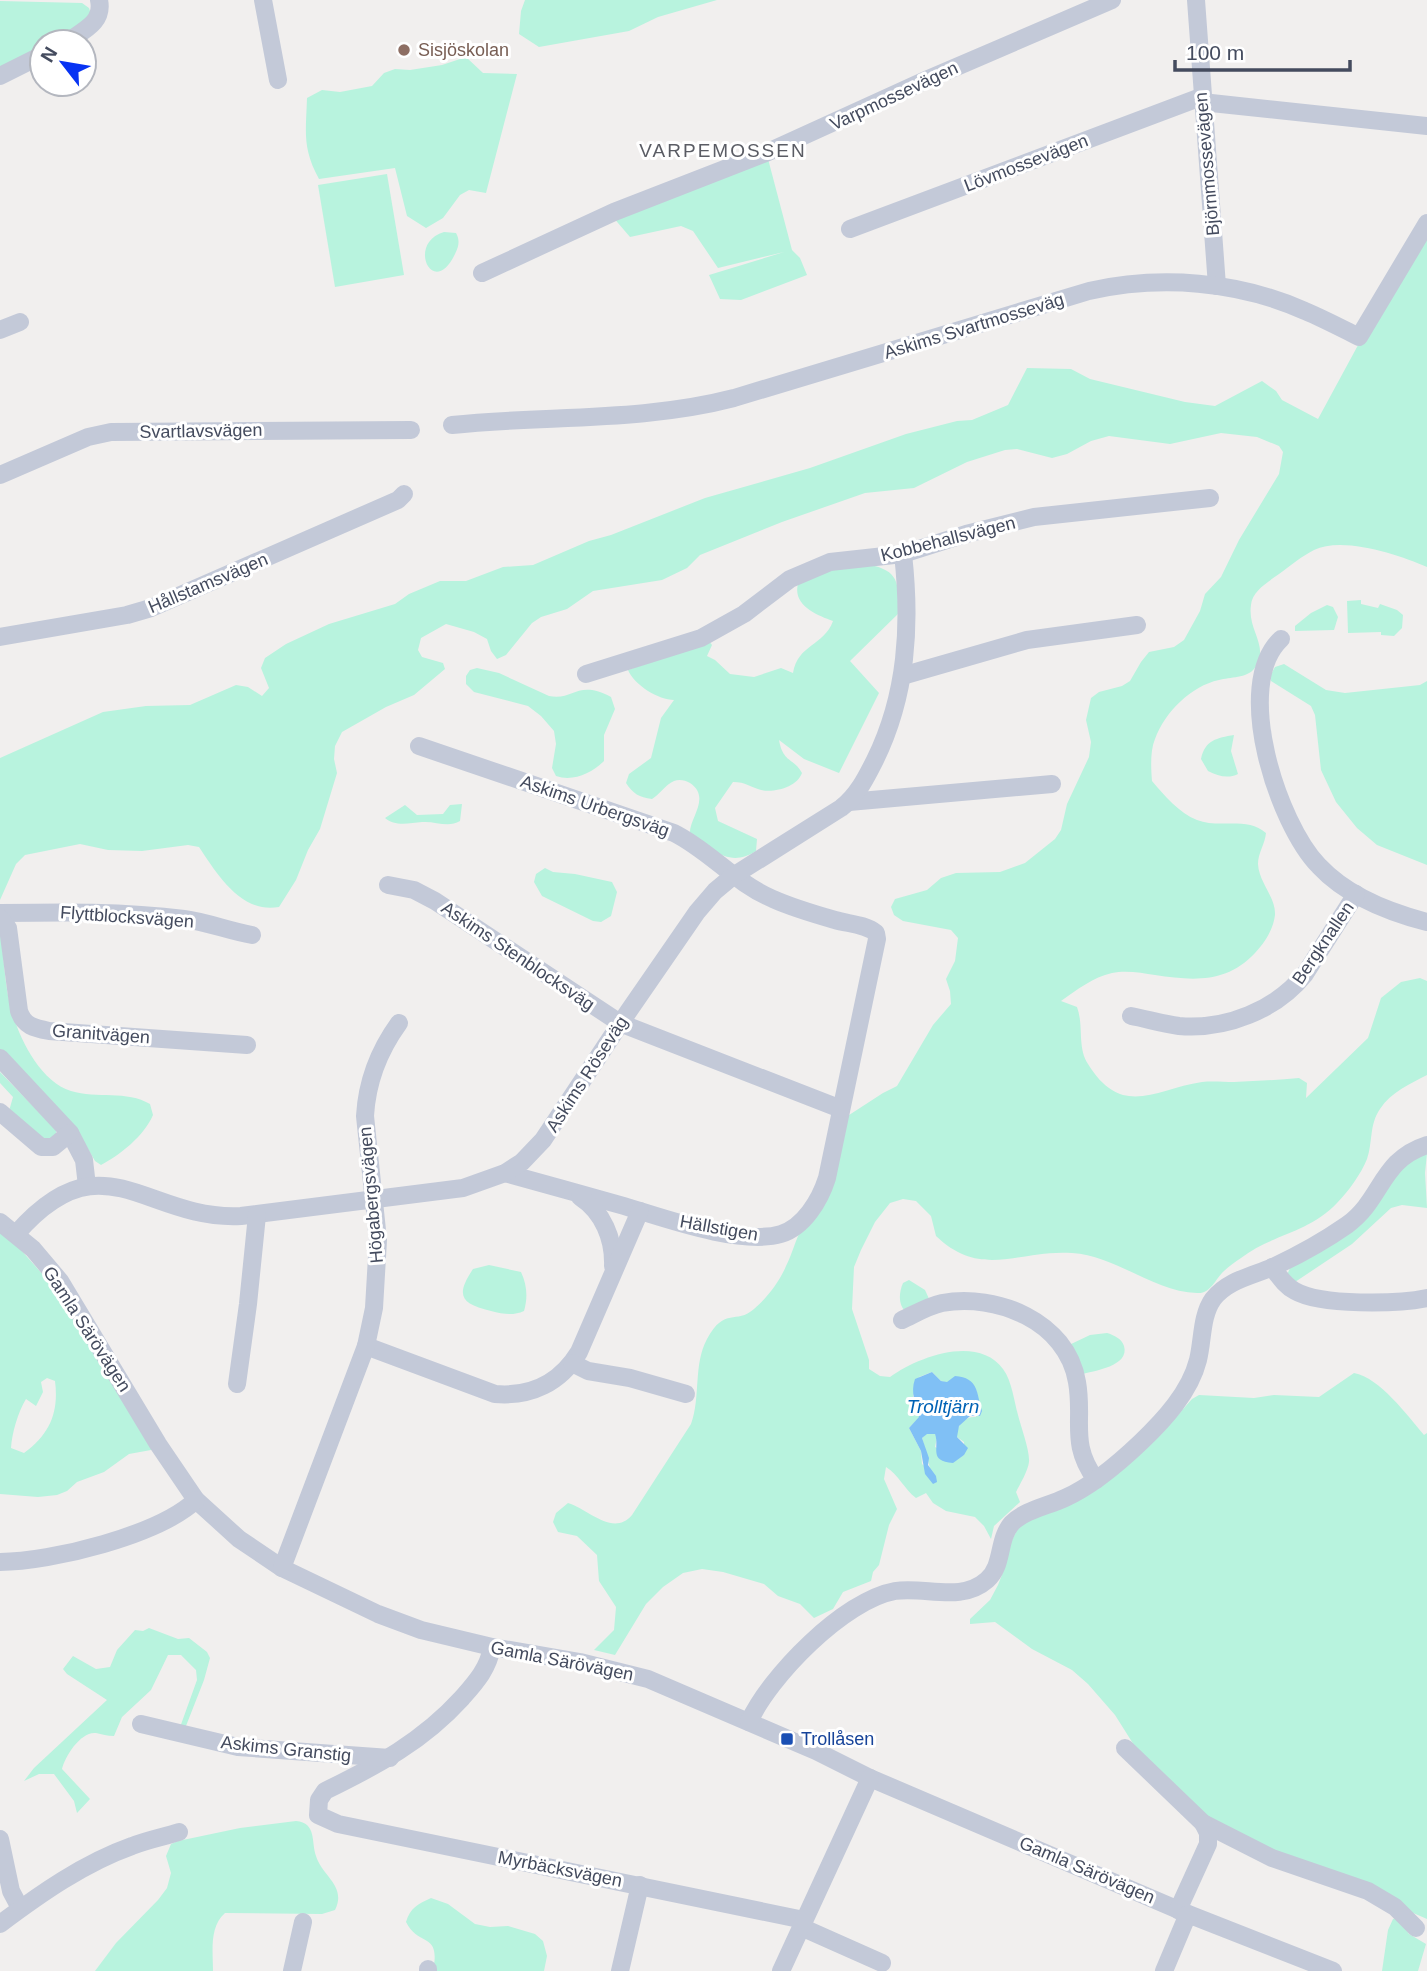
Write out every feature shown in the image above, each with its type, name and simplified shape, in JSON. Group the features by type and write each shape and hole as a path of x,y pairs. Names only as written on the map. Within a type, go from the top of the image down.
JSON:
{"street":[{"path":"89,28 101,8 99,0"},
{"path":"263,0 278,80"},
{"name":"Varpmossevägen","path":"482,273 614,212 768,152 1112,0"},
{"name":"Björnmossevägen","path":"1196,0 1201,99 1217,286"},
{"path":"0,76 28,62"},
{"name":"Lövmossevägen","path":"850,229 1201,99 1427,127"},
{"name":"Askims Svartmosseväg","path":"452,425 600,418 695,408 1089,291 1152,281 1217,286 1288,304 1359,337 1427,223"},
{"path":"0,330 20,322"},
{"name":"Svartlavsvägen","path":"0,475 88,437 111,432 411,430"},
{"name":"Hållstamsvägen","path":"0,637 127,615 151,608 346,524 398,500 404,494"},
{"name":"Kobbehallsvägen","path":"586,674 701,638 734,621 790,579 815,566 903,554 1034,517 1210,498"},
{"name":"Askims Röseväg","path":"16,1234 36,1211 68,1191 87,1186 111,1186 210,1215 257,1215 463,1188 505,1173 522,1162 543,1140 620,1023 697,912 715,891 733,876 825,820 849,802 862,784 881,748 894,712 902,676 907,610 903,554"},
{"path":"902,676 1027,640 1136,625"},
{"path":"1281,639 1269,655 1261,684 1262,725 1268,770 1284,813 1304,849 1321,869 1356,894 1384,908 1427,922"},
{"name":"Askims Urbergsväg","path":"419,746 674,833 698,846 733,876 760,894 876,933"},
{"path":"849,802 1052,784"},
{"name":"Askims Stenblocksväg","path":"388,885 414,890 435,901 620,1023 841,1109"},
{"name":"Bergknallen","path":"1131,1016 1165,1024 1202,1026 1231,1021 1272,1004 1305,974 1356,894"},
{"name":"Flyttblocksvägen","path":"0,915 63,912 164,917 209,923 252,935"},
{"name":"Granitvägen","path":"0,915 8,928 19,1011 22,1019 31,1027 48,1031 247,1045"},
{"name":"Hällstigen","path":"505,1173 704,1228 744,1235 770,1236 790,1230 815,1204 825,1186 877,944 876,933"},
{"name":"Högabergsvägen","path":"282,1568 366,1346 377,1284 378,1240 365,1116 366,1100 377,1059 399,1023"},
{"path":"0,1058 70,1133 84,1160 87,1186"},
{"path":"0,1112 41,1147 53,1147 70,1133"},
{"path":"749,1722 757,1705 778,1677 803,1651 846,1615 875,1598 896,1591 955,1593 984,1583 996,1569 1003,1539 1012,1524 1028,1513 1066,1498 1096,1479 1144,1438 1187,1387 1198,1359 1204,1321 1211,1302 1225,1287 1311,1247 1349,1223 1372,1200 1396,1162 1410,1151 1427,1145"},
{"path":"572,1192 593,1207 604,1223 613,1254 612,1273"},
{"path":"366,1346 495,1394 527,1392 548,1384 560,1377 572,1363 588,1335 640,1211"},
{"path":"237,1384 257,1215"},
{"name":"Gamla Särövägen","path":"0,1223 33,1250 60,1281 164,1454 196,1500 239,1539 282,1568 395,1621 421,1630 492,1647 580,1662 648,1679 870,1778 1183,1912 1332,1971"},
{"path":"1272,1267 1292,1289 1311,1297 1385,1302 1427,1298"},
{"path":"902,1320 939,1304 979,1301 1015,1310 1043,1328 1066,1352 1074,1369 1079,1395 1080,1449 1085,1464 1096,1479"},
{"path":"572,1363 598,1373 630,1378 686,1394"},
{"path":"0,1562 59,1556 99,1545 169,1518 196,1500"},
{"path":"391,1758 423,1736 458,1703 484,1672 492,1647"},
{"name":"Askims Granstig","path":"141,1724 237,1747 391,1758"},
{"path":"1125,1748 1203,1823 1272,1857 1368,1891 1395,1908 1416,1928"},
{"name":"Myrbäcksvägen","path":"391,1758 325,1791 319,1800 318,1815 338,1824 640,1885 803,1923 882,1963"},
{"path":"781,1971 870,1778"},
{"path":"1164,1971 1208,1844 1208,1833 1203,1823"},
{"path":"0,1924 20,1908 73,1875 132,1846 179,1832"},
{"path":"0,1839 11,1891 20,1908"},
{"path":"620,1971 640,1885"},
{"path":"292,1971 303,1922"}],"green space":[{"path":"525,0 717,0 658,17 629,31 539,47 519,34"},
{"path":"0,1 82,3 89,8 91,14 77,28 28,28 28,56 0,69"},
{"path":"466,57 483,73 517,74 486,193 469,190 460,195 443,218 426,228 407,216 395,168 319,179 307,149 307,98 322,90 340,92 372,86 384,73 395,69 410,70 442,65"},
{"path":"767,155 792,250 800,258 807,275 741,300 720,299 709,275 784,252 718,268 693,231 681,226 630,237 612,216"},
{"path":"387,174 404,275 335,287 318,185"},
{"path":"1427,231 1427,567 1402,557 1355,546 1326,546 1305,555 1254,595 1251,614 1260,653 1254,669 1243,676 1209,683 1189,694 1165,719 1152,749 1152,781 1184,813 1206,822 1250,825 1266,833 1258,864 1275,908 1270,931 1259,949 1244,963 1221,975 1196,979 1134,972 1112,973 1079,988 1061,1001 1077,1007 1082,1044 1088,1064 1101,1081 1114,1091 1127,1096 1140,1096 1202,1082 1299,1078 1307,1083 1306,1098 1368,1038 1381,998 1401,982 1420,978 1427,981 1427,1075 1395,1093 1384,1103 1374,1121 1369,1153 1364,1165 1337,1203 1302,1228 1253,1250 1228,1267 1209,1289 1202,1293 1166,1287 1104,1260 1072,1253 1001,1260 969,1257 936,1236 931,1216 916,1201 903,1199 890,1203 875,1222 854,1267 852,1309 869,1360 869,1369 880,1376 890,1377 916,1362 947,1352 979,1353 992,1358 1009,1379 1029,1457 1024,1477 1016,1492 1020,1502 994,1526 991,1539 975,1517 946,1511 933,1503 926,1493 916,1498 886,1467 884,1479 897,1509 889,1525 879,1565 873,1572 871,1581 843,1592 833,1609 814,1618 800,1604 778,1596 764,1584 702,1569 683,1573 663,1587 646,1604 615,1655 594,1650 614,1630 616,1607 599,1581 597,1555 577,1536 558,1532 553,1522 556,1513 568,1503 609,1523 625,1521 632,1515 691,1424 700,1359 713,1329 725,1319 748,1314 772,1289 783,1272 803,1227 846,1117 897,1086 933,1025 951,1004 946,979 955,961 958,938 951,930 903,921 894,915 891,907 895,899 927,890 941,878 956,873 1000,872 1025,863 1055,839 1061,830 1067,804 1089,757 1091,742 1086,720 1091,698 1099,692 1130,681 1149,652 1174,647 1184,640 1200,611 1205,594 1221,577 1239,540 1279,474 1283,452 1279,446 1257,437 1221,433 1170,444 1109,436 1052,458 1017,449 1005,450 967,462 914,488 865,493 782,522 700,555 687,568 662,580 593,591 567,609 541,617 532,623 506,655 497,659 487,639 474,632 446,624 421,638 418,650 422,657 443,663 445,669 414,695 386,707 342,732 335,746 337,773 320,829 296,880 279,907 265,908 242,898 222,880 199,847 188,845 142,851 108,850 80,844 25,855 16,864 0,900 0,758 103,712 146,706 190,705 236,685 248,687 262,696 269,688 261,668 265,658 286,644 329,624 395,604 409,594 440,581 466,581 503,567 533,565 705,498 810,468 906,434 957,421 972,420 1008,405 1027,368 1071,369 1090,379 1185,402 1215,406 1262,381 1276,391 1282,400 1318,419 1357,347","holes":["932,1372 941,1381 977,1391 976,1417 964,1421 956,1432 957,1437 964,1442 964,1455 957,1458 935,1447 935,1434 926,1434 922,1438 931,1472 922,1464 921,1451 909,1428 920,1417 913,1396 919,1377"]},
{"path":"444,232 456,233 458,241 455,254 447,267 439,272 432,270 425,256 433,238"},
{"path":"862,563 883,569 894,577 901,611 850,661 879,693 839,773 804,759 779,740 783,753 802,773 799,778 785,788 767,791 733,782 715,808 718,821 757,839 756,851 738,858 722,855 690,835 699,795 690,783 674,781 652,799 631,790 626,783 629,774 651,758 661,718 674,700 648,691 628,670 709,641 712,645 707,656 730,674 754,677 781,668 793,673 800,656 824,636 833,621 812,612 801,602 797,589 799,581 821,570"},
{"path":"1361,600 1361,604 1378,608 1380,604 1397,610 1403,615 1402,628 1394,636 1381,635 1381,632 1348,633 1347,601"},
{"path":"1327,605 1333,607 1338,617 1334,630 1295,631 1295,626 1311,613"},
{"path":"1284,664 1326,690 1345,693 1420,685 1427,681 1427,865 1377,845 1357,828 1336,802 1321,770 1315,715 1311,706 1271,681 1270,676 1275,667"},
{"path":"477,668 499,673 549,696 564,696 590,690 611,697 615,709 604,735 604,761 582,775 569,778 556,776 552,768 556,744 554,731 528,706 474,692 466,684 466,676 470,670"},
{"path":"1234,735 1231,751 1238,774 1223,776 1208,771 1201,759 1205,748 1217,739"},
{"path":"462,804 460,821 451,824 408,824 385,818 405,805 417,815 443,814 450,805"},
{"path":"545,868 553,872 612,882 617,892 611,916 601,922 593,921 542,896 534,882 536,874"},
{"path":"0,927 9,1002 20,1035 41,1069 50,1079 71,1091 132,1097 150,1104 153,1115 144,1130 116,1156 101,1165 95,1161 76,1128 13,1066 0,1049"},
{"path":"0,1072 56,1130 56,1135 47,1144 9,1111 13,1097 0,1083"},
{"path":"1427,1153 1427,1208 1402,1205 1391,1208 1352,1244 1295,1282 1287,1275 1290,1268 1404,1164"},
{"path":"0,1232 13,1241 53,1286 154,1446 151,1450 129,1454 104,1472 77,1482 57,1495 38,1497 0,1494","holes":["47,1378 55,1381 56,1403 46,1430 24,1453 11,1448 16,1423 26,1399 36,1406 43,1392 41,1382"]},
{"path":"489,1265 521,1272 526,1291 524,1311 504,1314 467,1302 463,1292 467,1278 473,1269"},
{"path":"909,1280 925,1290 930,1301 905,1311 901,1305 900,1294 903,1283"},
{"path":"1107,1333 1123,1344 1122,1358 1110,1366 1082,1374 1069,1345 1090,1335"},
{"path":"1354,1373 1374,1382 1424,1435 1427,1433 1427,1919 1273,1852 1205,1818 1139,1753 1115,1715 1072,1670 1032,1649 995,1622 970,1624 970,1619 990,1600 998,1585 1005,1567 1007,1550 1019,1526 1162,1433 1192,1399 1199,1395 1319,1397"},
{"path":"149,1628 178,1639 189,1638 207,1652 210,1658 204,1680 184,1731 179,1730 197,1680 196,1670 181,1655 168,1655 151,1690 122,1717 114,1736 90,1733 79,1740 70,1751 62,1769 90,1799 77,1813 74,1801 54,1774 39,1774 24,1781 34,1768 107,1700 63,1669 73,1656 96,1669 110,1667 117,1650 135,1630 143,1631"},
{"path":"296,1821 310,1829 319,1863 336,1888 338,1902 335,1910 322,1914 225,1913 214,1932 213,1971 95,1971 116,1943 167,1888 171,1873 166,1856 171,1844 240,1828"},
{"path":"431,1898 448,1904 475,1924 508,1926 535,1934 543,1941 547,1956 544,1971 433,1971 434,1950 427,1941 411,1930 406,1922 415,1907"},
{"path":"1398,1918 1409,1934 1426,1944 1418,1971 1382,1971 1388,1930 1393,1919"}],"water":[{"name":"Trolltjärn","path":"932,1372 941,1381 947,1382 955,1376 973,1383 982,1411 980,1416 970,1416 959,1426 957,1437 968,1448 964,1455 953,1463 938,1457 935,1434 927,1434 922,1438 929,1458 928,1465 936,1476 937,1482 933,1484 925,1474 921,1451 909,1428 919,1417 913,1394 915,1379"}],"place":[{"name":"Sisjöskolan","path":"404,50"},
{"name":"Trollåsen","path":"787,1739"}],"district":[{"name":"VARPEMOSSEN","path":"723,150"}]}
